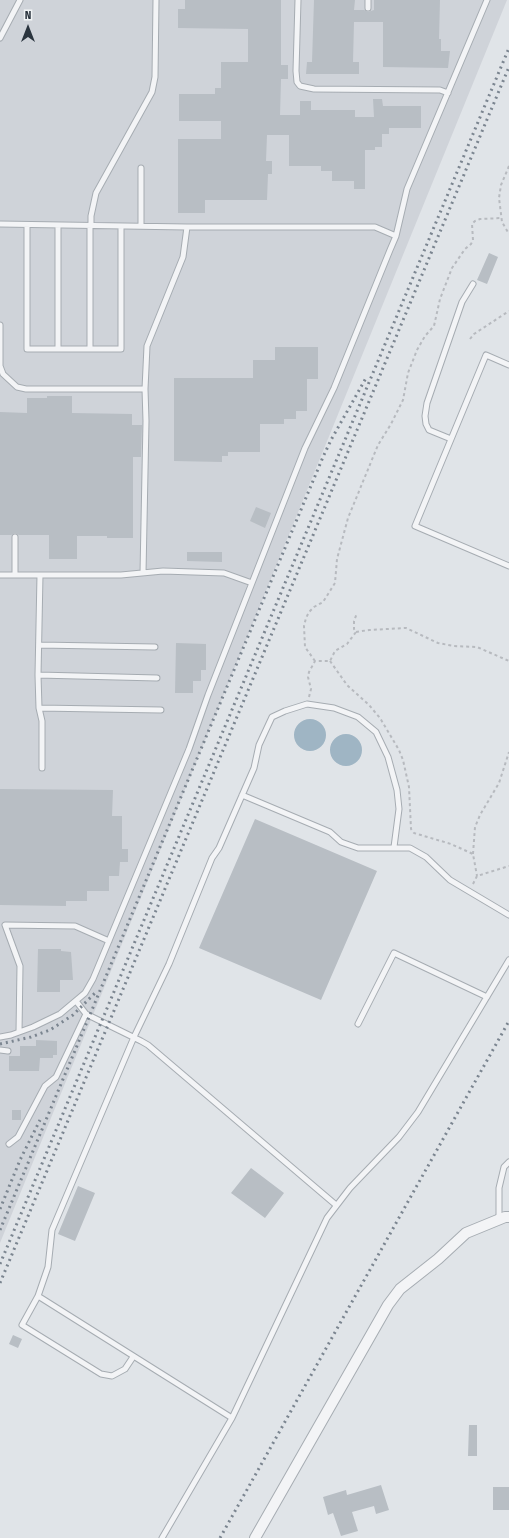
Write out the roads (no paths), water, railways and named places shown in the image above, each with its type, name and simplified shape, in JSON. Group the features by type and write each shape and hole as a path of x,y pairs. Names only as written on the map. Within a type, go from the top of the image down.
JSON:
{"street":[{"path":"255,1538 388,1305 400,1289 438,1259 466,1233 504,1218"}],"lane":[{"path":"0,38 20,0"},
{"path":"90,349 91,216 96,194 152,92 155,77 156,0"},
{"path":"298,0 296,71 297,82 300,86 314,89 440,90 448,93"},
{"path":"368,0 368,8"},
{"path":"0,1037 33,1027 60,1014 85,993 93,979 189,749 208,695 305,448 334,388 396,236 407,189 487,0"},
{"path":"141,168 141,226"},
{"path":"0,224 187,227 375,227 396,236"},
{"path":"27,225 27,349 121,349 121,226"},
{"path":"58,225 58,349"},
{"path":"143,573 146,421 145,389 147,346 183,257 187,227"},
{"path":"451,439 429,430 426,424 425,416 427,402 462,302 473,284"},
{"path":"0,325 0,366 3,374 17,387 26,389 145,389"},
{"path":"509,365 486,355 415,526 509,566"},
{"path":"15,537 15,575"},
{"path":"0,575 121,575 163,571 224,573 252,584"},
{"path":"40,575 38,675 39,708 42,721 42,768"},
{"path":"39,645 154,648"},
{"path":"38,675 157,678"},
{"path":"133,1357 125,1369 112,1376 100,1374 22,1325 38,1296 48,1267 52,1230 134,1037 169,964 212,858 219,848 254,768 259,745 272,717 307,704 334,708 358,717 376,732 388,757 397,790 399,809 394,847"},
{"path":"39,708 161,710"},
{"path":"242,795 330,832 341,842 358,848 410,848 426,857 450,880 509,915"},
{"path":"19,1032 20,966 5,925 75,926 109,941"},
{"path":"358,1024 394,953 487,997"},
{"path":"162,1538 232,1418 327,1218 336,1205 399,1137 418,1112 509,960"},
{"path":"76,1001 86,1014 148,1045 336,1205"},
{"path":"9,1144 18,1137 45,1086 56,1077 86,1014"},
{"path":"0,1050 8,1050"},
{"path":"504,1218 499,1188 504,1167 509,1162"},
{"path":"38,1296 232,1418"}],"water":[{"path":"307,719 313,719 323,726 326,735 325,741 319,748 313,751 307,751 297,744 294,738 294,732 301,722"},
{"path":"343,734 349,734 359,741 362,750 361,756 355,763 349,766 343,766 333,759 330,753 330,747 337,737"}],"railway":[{"path":"0,1264 509,48"},
{"path":"0,1283 509,67"},
{"path":"0,1230 323,457 366,378"},
{"path":"0,1044 31,1037 50,1030 73,1015 97,991"},
{"path":"220,1538 509,1021"},
{"path":"0,1209 20,1160 40,1120"}]}
